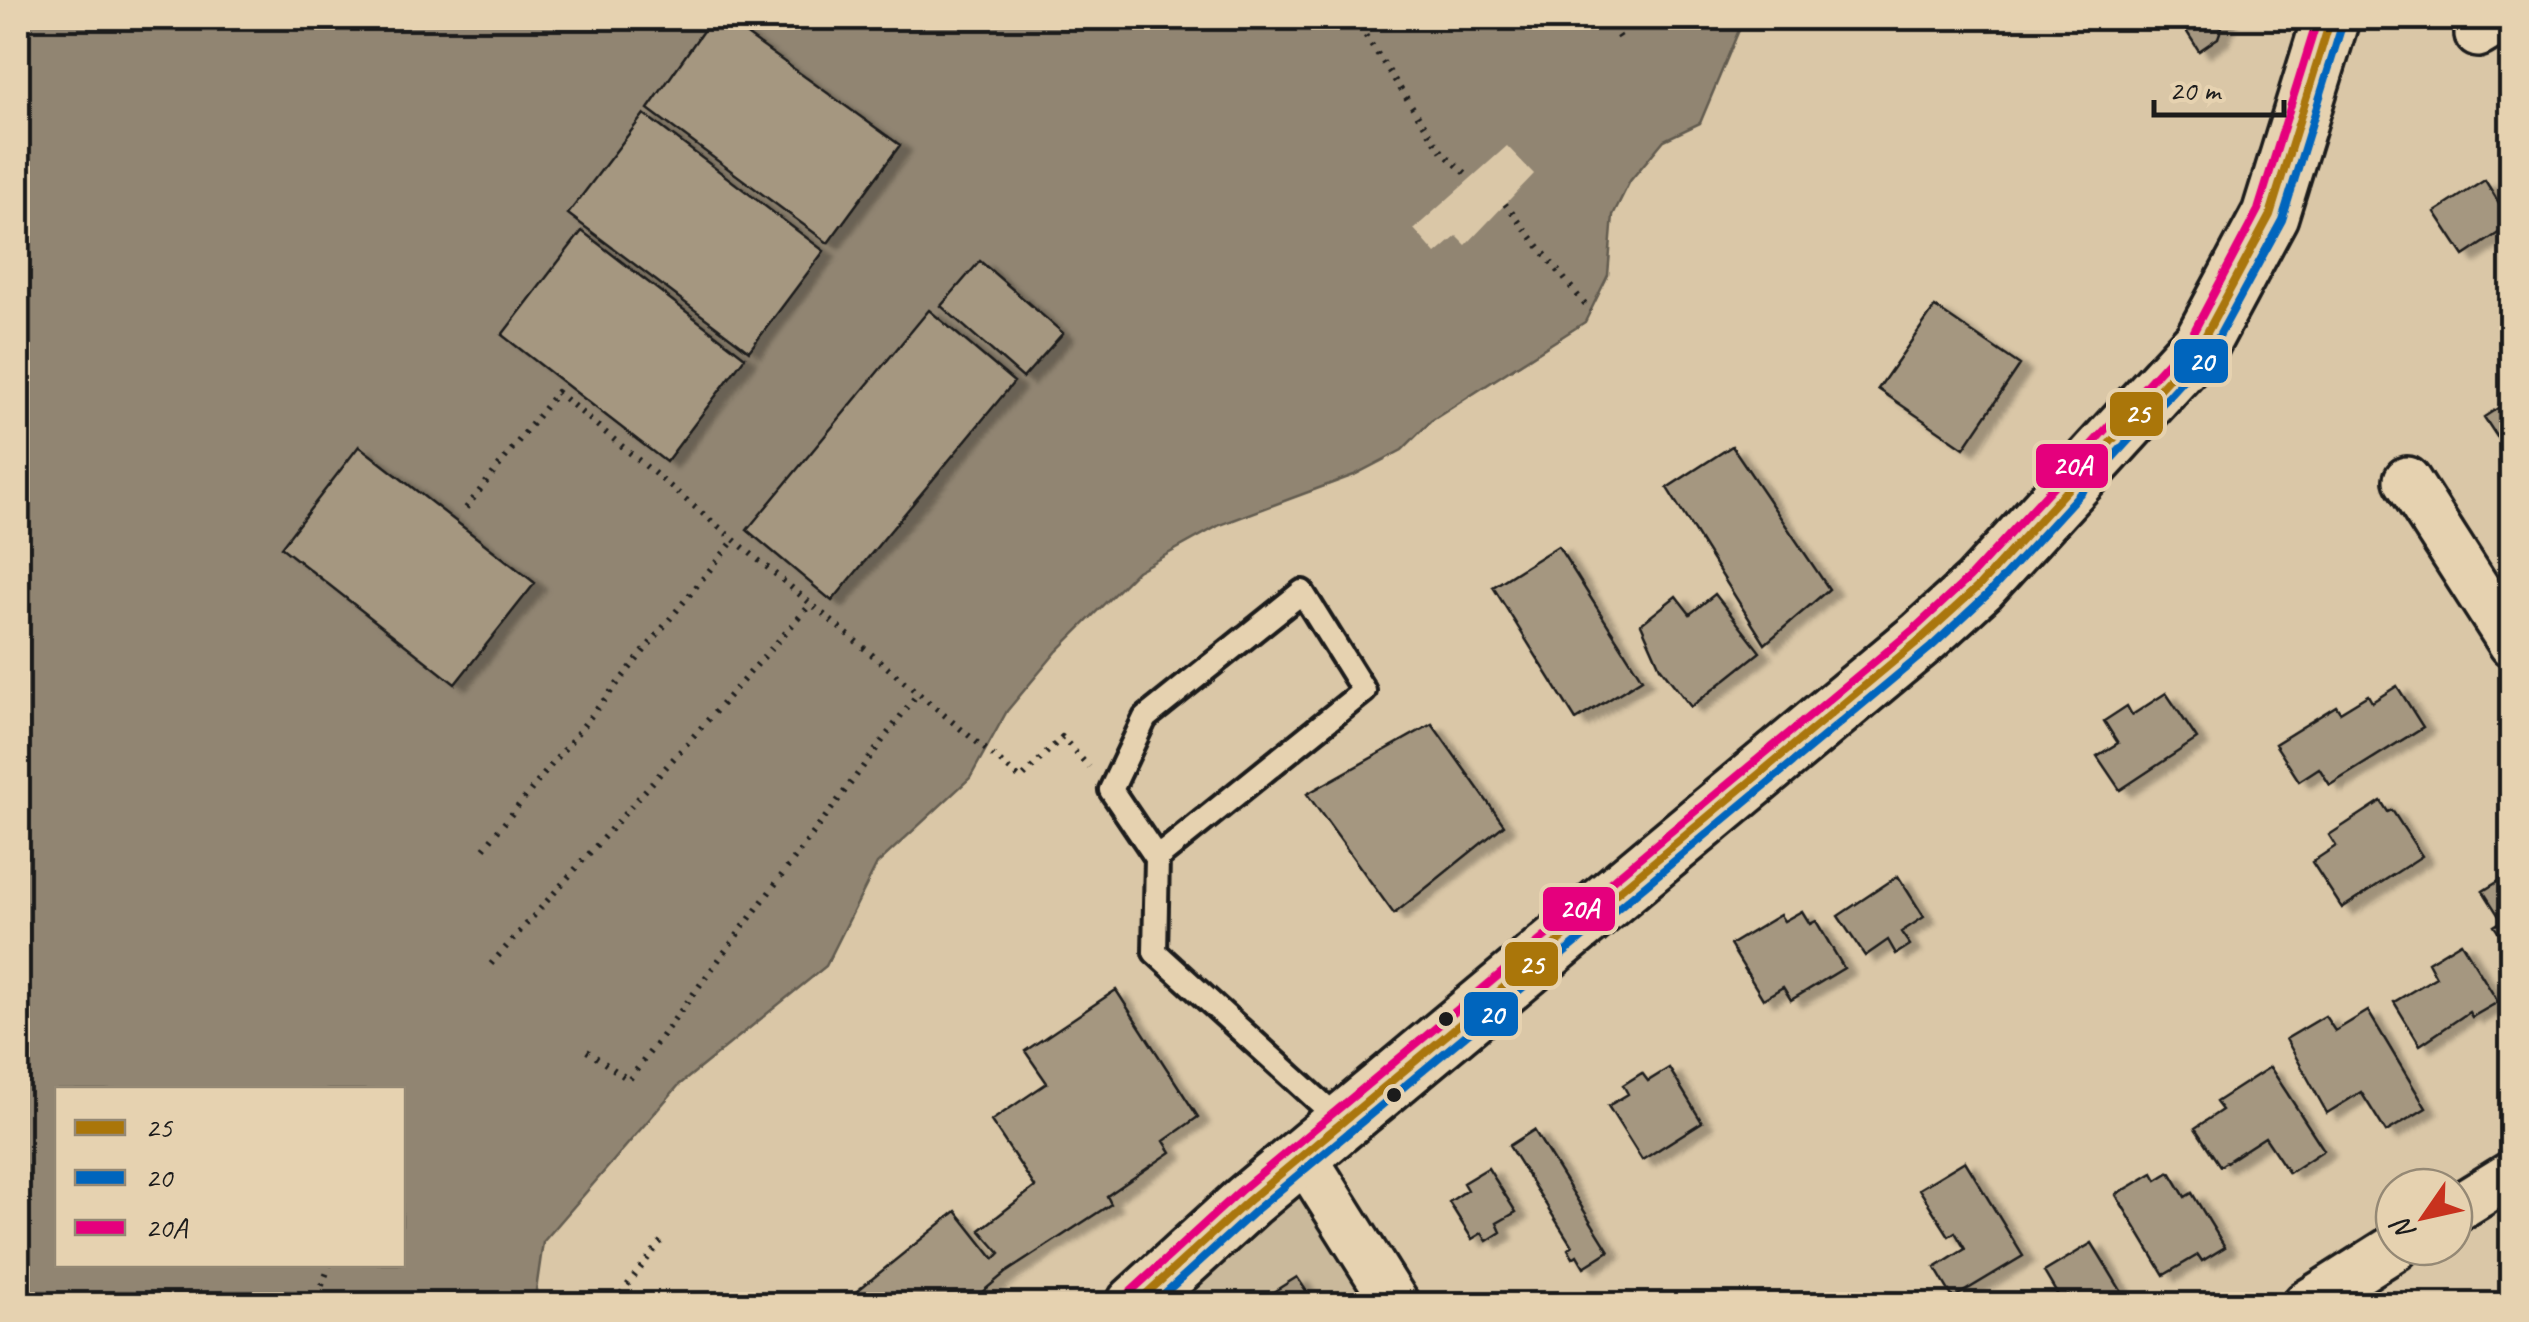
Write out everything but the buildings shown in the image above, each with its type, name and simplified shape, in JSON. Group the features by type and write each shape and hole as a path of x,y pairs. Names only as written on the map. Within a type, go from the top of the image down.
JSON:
{"highway":[{"path":"1135,1304 1248,1200 1924,637 1979,586 2202,342 2270,214 2332,18"}],"street":[{"path":"2406,480 2512,644"},
{"path":"1322,1139 1396,1304"},
{"path":"2474,1198 2512,1174"},
{"path":"2306,1304 2374,1261"}],"lane":[{"path":"1157,858 1364,691 1302,592 1146,718 1110,790 1157,858 1155,952 1322,1139"}],"path":[{"path":"1354,18 1442,152 1471,178"},
{"path":"1606,18 1620,39"},
{"path":"1505,204 1590,310"},
{"path":"466,508 558,392 1022,779 1062,737 1110,790"},
{"path":"484,848 734,540"},
{"path":"491,964 810,604"},
{"path":"587,1051 630,1080 918,693"},
{"path":"620,1304 622,1292 662,1240"},
{"path":"324,1304 318,1296 329,1267"}],"shaded area":[{"path":"18,18 1744,18 1700,123 1664,140 1630,181 1613,215 1608,275 1585,322 1431,421 1402,450 1354,475 1220,525 1137,571 1057,651 1007,711 970,778 877,864 826,966 679,1085 543,1242 534,1304 18,1304"},
{"path":"1300,1166 1387,1304 1150,1304"}],"pier":[{"path":"1507,146 1534,174 1466,245 1457,236 1436,254 1414,229"}],"transit line":[{"name":"20A","path":"1127,1295 1240,1191 1915,628 1970,577 2192,335 2258,210 2318,18"},
{"name":"25","path":"1135,1304 1248,1201 1979,586 2202,342 2270,215 2331,18"},
{"name":"20","path":"1153,1304 1256,1210 1931,647 1988,594 2212,349 2282,220 2343,22"}]}
